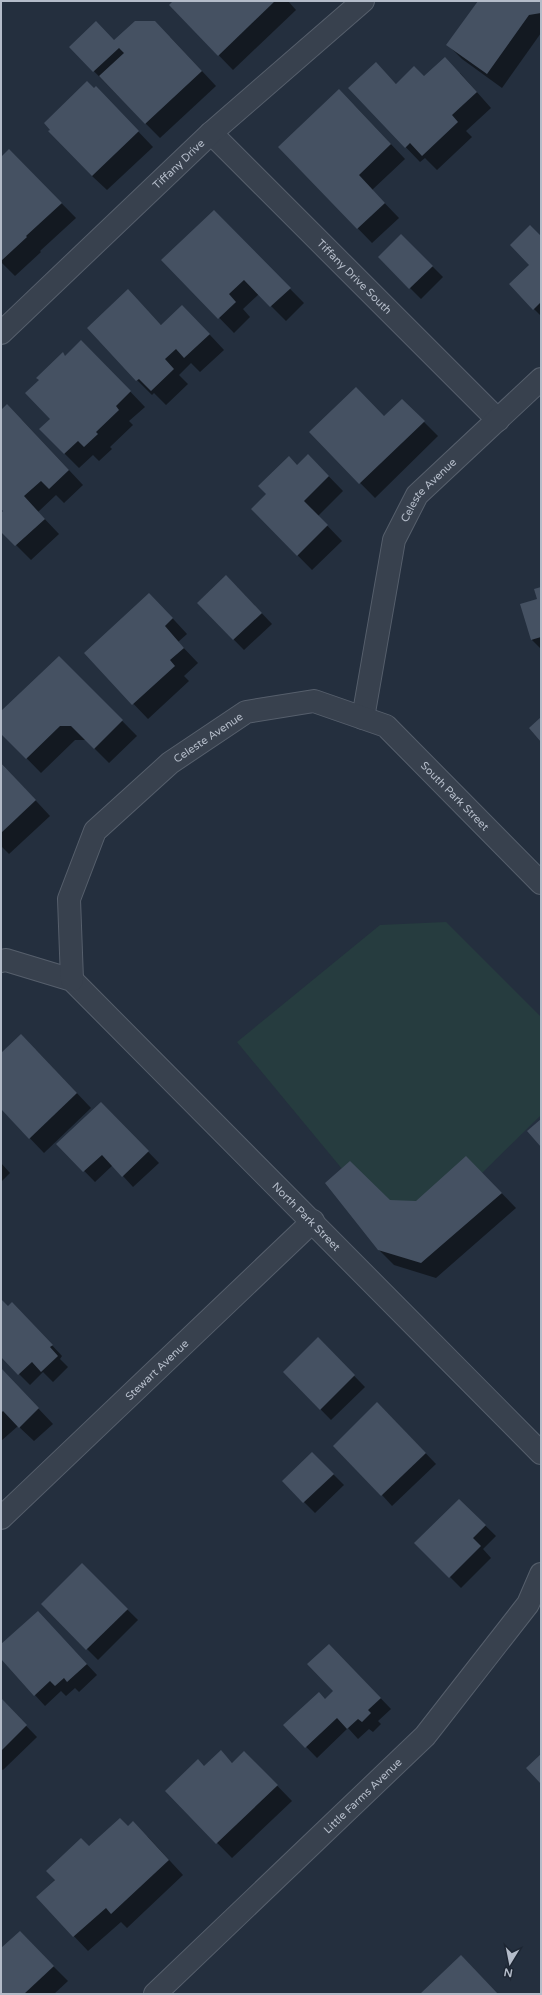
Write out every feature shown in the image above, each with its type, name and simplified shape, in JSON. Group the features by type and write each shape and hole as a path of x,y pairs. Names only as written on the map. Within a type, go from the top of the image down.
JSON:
{"street":[{"name":"Tiffany Drive","path":"1,334 211,133 362,1"},
{"name":"Tiffany Drive South","path":"211,133 498,420"},
{"name":"Celeste Avenue","path":"72,980 69,899 95,831 170,763 246,712 314,701 363,718 394,540 417,495 541,379"},
{"name":"South Park Street","path":"363,718 386,726 541,883"},
{"path":"1,960 6,960 72,980"},
{"name":"North Park Street","path":"72,980 541,1452"},
{"name":"Stewart Avenue","path":"1,1518 313,1221"},
{"name":"Little Farms Avenue","path":"155,1994 425,1736 528,1604 541,1574"}],"green space":[{"path":"446,922 541,1017 541,1115 421,1233 391,1228 237,1042 380,925"}],"building":[{"path":"173,1 275,1 218,56 169,5"},
{"path":"478,1 541,1 541,13 529,15 487,74 446,45"},
{"path":"96,21 114,40 135,21 155,21 202,71 145,124 99,76 124,53 119,48 93,72 69,47"},
{"path":"445,57 477,92 452,115 458,122 422,156 410,143 405,148 348,88 376,62 396,84 414,66 424,76"},
{"path":"87,81 94,88 96,86 139,131 92,176 48,131 50,130 44,123"},
{"path":"339,89 391,144 359,175 385,203 357,229 278,147"},
{"path":"9,149 62,203 1,261 1,157"},
{"path":"214,210 291,288 270,307 244,280 229,294 236,302 218,319 161,260"},
{"path":"530,225 541,236 541,302 533,310 509,284 529,265 510,245"},
{"path":"401,234 433,266 409,289 378,257"},
{"path":"128,289 161,325 182,305 210,334 184,358 176,349 165,359 174,369 151,391 139,379 136,381 87,328"},
{"path":"81,340 131,391 116,406 119,410 96,432 98,434 84,447 78,441 64,454 39,429 50,419 25,393 39,380 36,378 63,352 65,356"},
{"path":"356,387 384,416 402,399 425,421 359,484 309,432"},
{"path":"7,404 69,470 49,489 41,481 24,496 45,519 15,546 1,532 1,513 3,511 1,509 1,410"},
{"path":"308,454 329,476 304,501 328,525 297,556 251,509 266,494 258,486 289,456 297,465"},
{"path":"226,575 262,613 233,640 197,603"},
{"path":"541,587 541,637 531,640 520,604 537,599 534,589"},
{"path":"149,593 173,618 165,626 184,648 170,660 175,666 132,705 84,653"},
{"path":"59,656 123,720 94,749 71,726 60,726 26,759 1,734 1,711"},
{"path":"541,717 541,742 529,728"},
{"path":"1,763 36,800 1,833"},
{"path":"21,1034 77,1093 29,1139 1,1109 1,1053"},
{"path":"101,1102 149,1151 122,1177 102,1155 83,1172 56,1144"},
{"path":"541,1119 541,1147 527,1131"},
{"path":"466,1156 502,1193 421,1263 378,1250 325,1183 350,1161 390,1200 416,1201"},
{"path":"1,1299 8,1306 12,1302 53,1345 50,1347 58,1356 41,1372 32,1362 18,1375 1,1357"},
{"path":"318,1337 355,1375 320,1410 283,1372"},
{"path":"1,1368 39,1408 19,1428 3,1411 1,1413"},
{"path":"377,1402 426,1453 381,1496 333,1446"},
{"path":"312,1452 334,1474 303,1503 282,1481"},
{"path":"459,1499 486,1525 473,1538 481,1546 449,1578 414,1543"},
{"path":"82,1563 128,1609 86,1650 41,1604"},
{"path":"38,1611 87,1664 67,1682 64,1678 55,1686 50,1681 34,1696 1,1659 1,1644"},
{"path":"329,1644 381,1698 368,1710 371,1713 362,1722 358,1719 347,1729 337,1718 305,1748 283,1725 319,1692 325,1699 333,1691 307,1664"},
{"path":"1,1698 27,1725 1,1751"},
{"path":"221,1750 232,1763 244,1751 278,1785 216,1844 165,1791 198,1759 204,1766"},
{"path":"541,1754 541,1784 526,1768"},
{"path":"120,1818 128,1826 133,1821 169,1860 111,1914 106,1908 73,1937 36,1897 55,1880 46,1871 81,1838 89,1846"},
{"path":"20,1931 54,1966 24,1994 1,1994 1,1948"},
{"path":"461,1955 498,1994 420,1994"}]}
